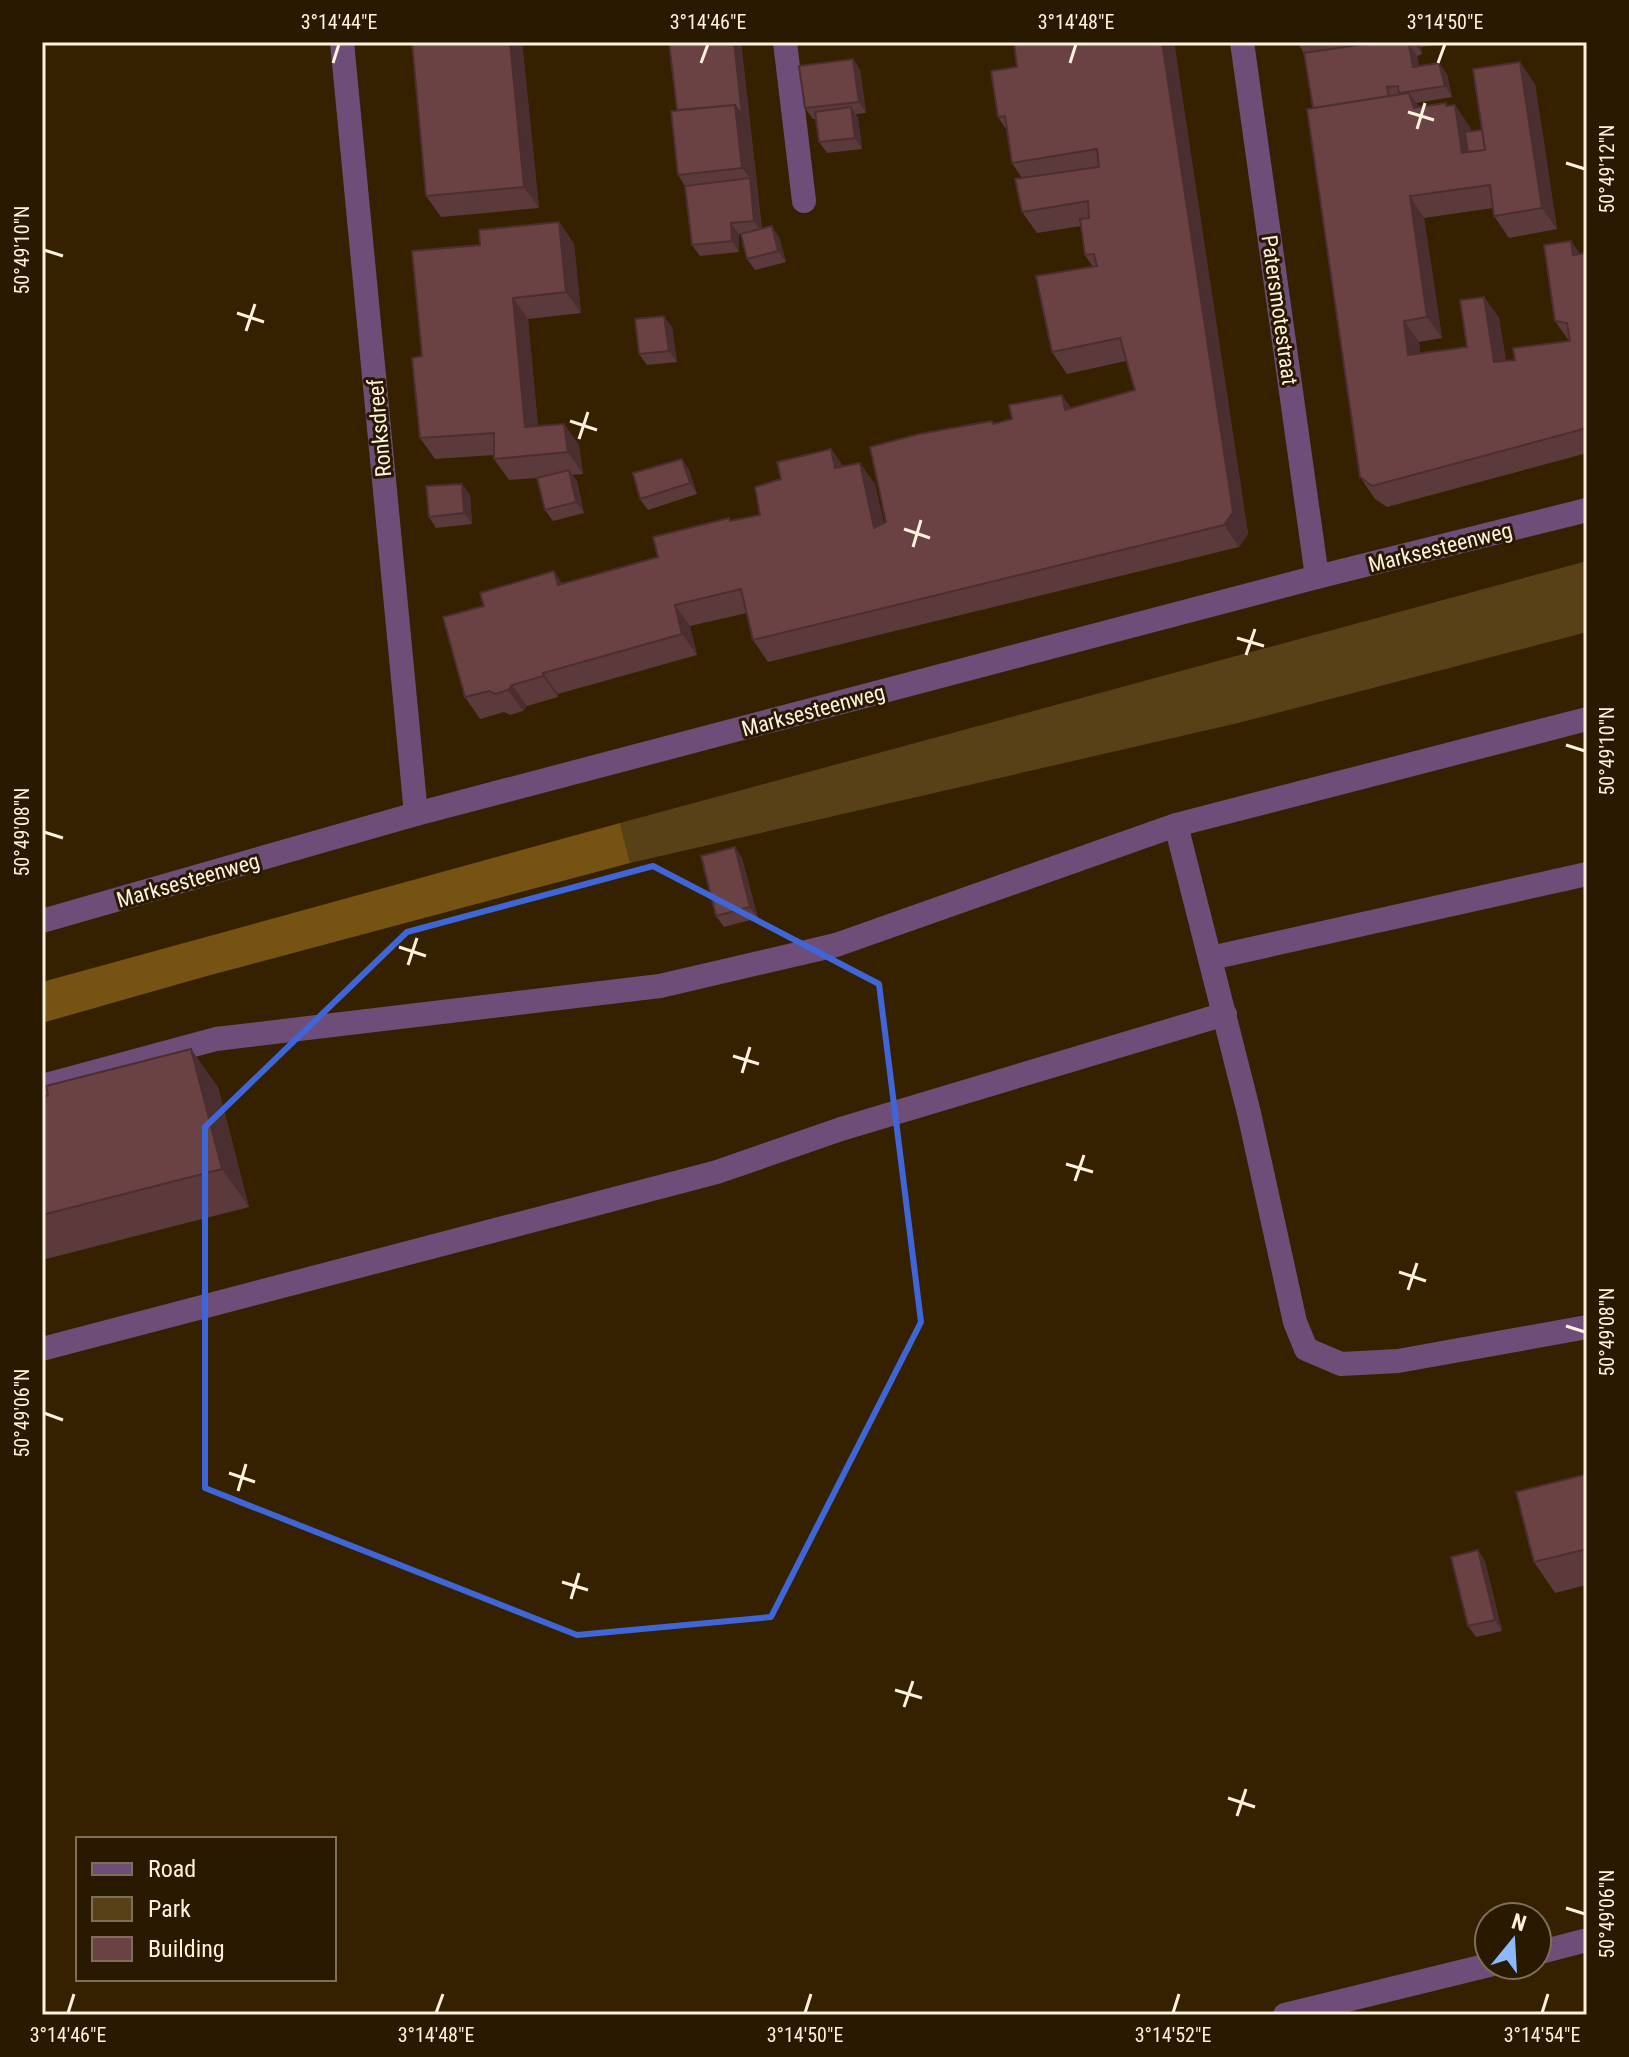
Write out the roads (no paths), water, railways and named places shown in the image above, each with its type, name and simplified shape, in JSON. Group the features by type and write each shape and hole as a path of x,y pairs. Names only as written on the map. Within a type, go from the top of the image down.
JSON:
{"street":[{"name":"Ronksdreef","path":"342,42 416,814"},
{"path":"785,42 804,201"},
{"name":"Patersmotestraat","path":"1242,42 1317,577"},
{"name":"Marksesteenweg","path":"42,921 416,814 1317,577 1587,510"},
{"path":"42,1086 216,1039 660,986 836,945 1176,825 1587,719"},
{"path":"1176,825 1249,1113 1295,1322 1306,1349 1341,1364 1398,1361 1587,1327"},
{"path":"1211,958 1587,874"},
{"path":"42,1349 717,1172 841,1129 1225,1014"},
{"path":"1553,1949 1587,1940"},
{"path":"1285,2015 1473,1969"}]}
